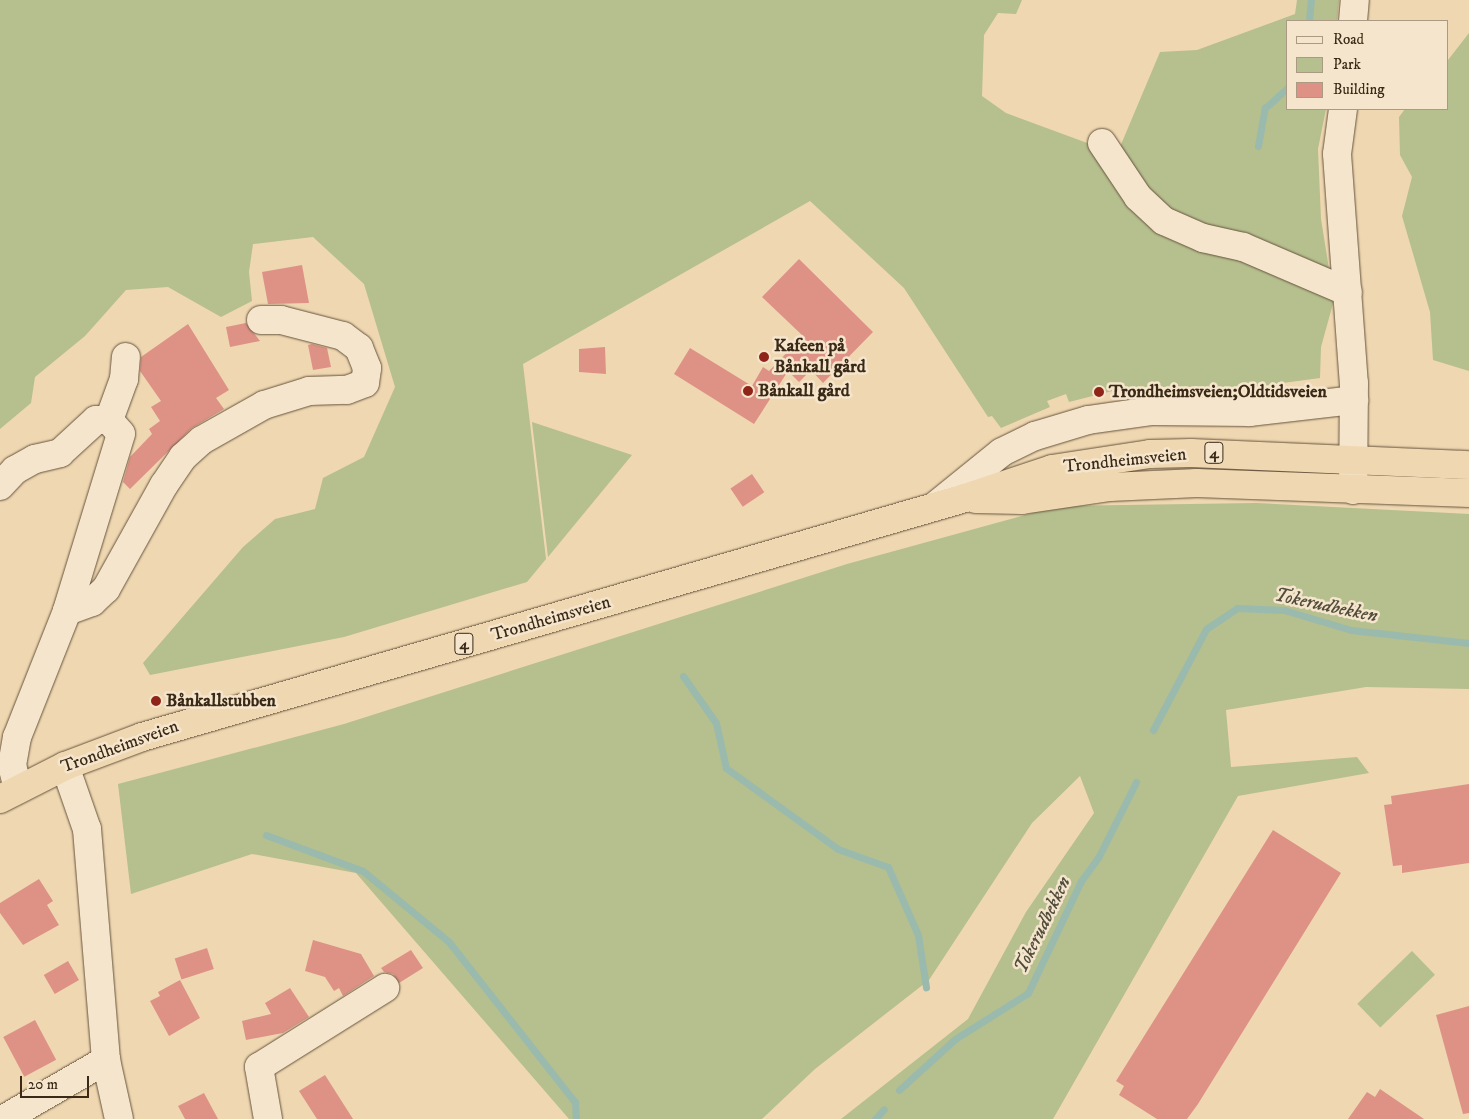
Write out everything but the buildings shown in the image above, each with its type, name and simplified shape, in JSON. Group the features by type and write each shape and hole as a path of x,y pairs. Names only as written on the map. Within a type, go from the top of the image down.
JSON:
{"highway":[{"name":"Trondheimsveien","path":"9,794 65,766 203,719 965,498 1052,469 1150,454 1234,454 1469,465"},
{"name":"Trondheimsveien","path":"965,498 1022,500 1110,487 1197,483 1469,494"}],"street":[{"path":"1353,20 1355,0"},
{"path":"1343,110 1337,154 1354,400 1353,490"},
{"path":"1102,143 1138,197 1164,221 1203,238 1243,247 1348,292"},
{"path":"67,611 92,602 106,589 164,485 182,457 202,440 264,405 309,392 347,390 365,382 367,368 359,348 343,336 281,320 261,320"},
{"path":"109,420 124,379 126,357"},
{"path":"934,507 1002,452 1060,427 1118,415 1250,412 1354,400"},
{"path":"0,486 15,470 34,459 60,453 96,420 109,420 121,434 117,456 102,491 67,611 17,737 9,794"},
{"path":"65,766 82,811 91,854 106,1060 119,1119"},
{"path":"268,1119 259,1067 385,988"},
{"path":"4,1119 106,1060"}],"green space":[{"path":"0,0 1022,0 1016,14 998,13 984,35 982,96 1006,113 1117,154 1160,52 1197,50 1295,14 1297,0 1339,0 1337,20 1286,20 1286,110 1326,110 1318,149 1321,219 1334,300 1321,347 1320,378 1253,387 1128,387 1069,402 1066,394 1047,401 1050,407 1001,428 992,416 988,417 904,288 810,201 523,364 546,559 527,582 344,637 150,675 143,663 243,547 275,519 315,509 323,478 364,457 395,387 364,284 313,237 253,244 249,272 252,301 221,317 168,287 126,290 85,336 35,377 31,403 0,429"},
{"path":"1469,33 1469,371 1433,360 1430,312 1402,216 1412,177 1400,155 1399,117 1404,110 1449,110 1449,59"},
{"path":"532,422 632,455 548,557"},
{"path":"1256,503 1469,514 1469,689 1366,687 1226,710 1231,767 1357,757 1369,773 1238,796 1053,1119 841,1119 968,1019 1026,912 1094,813 1080,776 1032,823 929,980 815,1069 762,1119 569,1119 356,873 252,854 131,894 118,784 344,724 847,564 1058,506"},
{"path":"1412,951 1435,975 1380,1028 1357,1004"}],"waterway":[{"path":"1309,20 1311,0"},
{"path":"1258,146 1265,108 1286,89"},
{"name":"Tokerudbekken","path":"1153,730 1206,629 1237,608 1284,610 1351,630 1469,643"},
{"path":"683,676 716,723 726,768 838,849 888,867 918,935 926,987"},
{"name":"Tokerudbekken","path":"899,1090 955,1039 1028,993 1081,881 1098,858 1136,782"},
{"path":"266,835 363,871 449,942 575,1102 576,1119"},
{"name":"Tokerudbekken","path":"875,1119 884,1109"}],"place":[{"name":"Kafeen på Bånkall gård","path":"764,357"},
{"name":"Bånkall gård","path":"748,391"},
{"name":"Trondheimsveien;Oldtidsveien","path":"1099,392"},
{"name":"Bånkallstubben","path":"156,701"}]}
